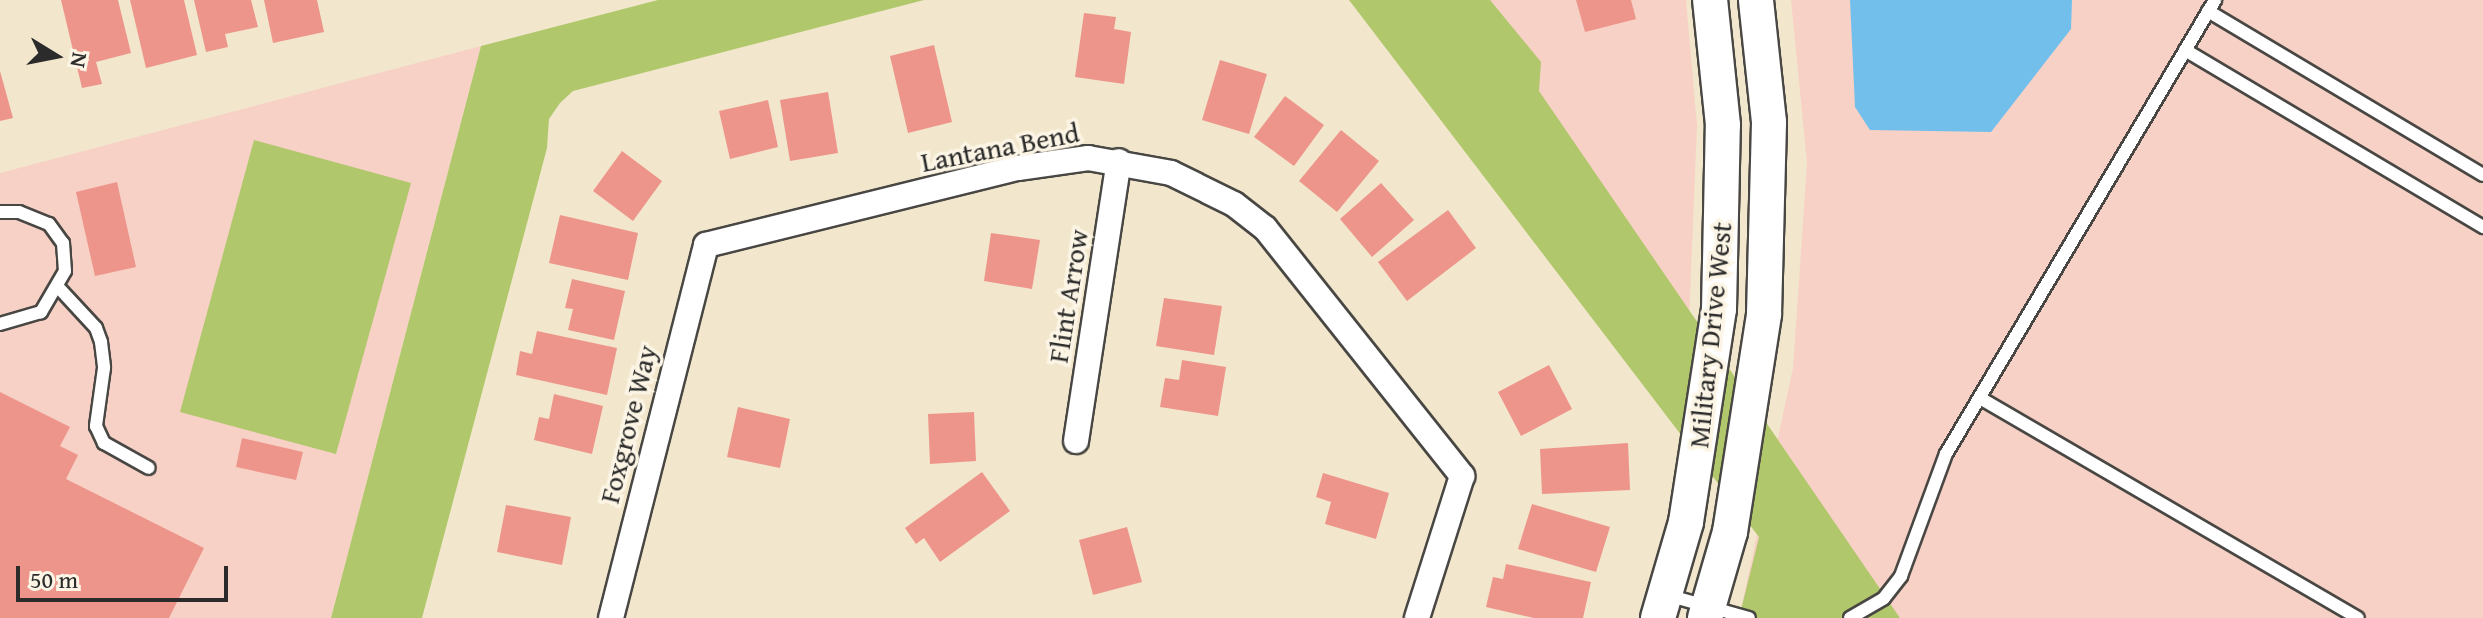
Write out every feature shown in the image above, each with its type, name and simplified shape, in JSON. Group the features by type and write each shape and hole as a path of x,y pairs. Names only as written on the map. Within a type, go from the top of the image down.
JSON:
{"main road":[{"name":"Military Drive West","path":"1662,606 1689,507 1719,309 1723,125 1710,0"},
{"name":"Military Drive West","path":"1707,613 1730,532 1764,314 1769,122 1756,0"}],"street":[{"name":"Lantana Bend","path":"706,245 1018,168 1066,160 1119,161 1201,185 1265,228 1462,476 1417,618"},
{"name":"Flint Arrow","path":"1076,441 1119,161"},
{"name":"Foxgrove Way","path":"611,618 706,245"}],"lane":[{"path":"1850,618 1884,598 1901,576 1946,454 2212,6 2483,175"},
{"path":"2185,50 2483,227"},
{"path":"0,212 19,212 49,224 63,243 65,271 59,288 41,312 0,324"},
{"path":"59,288 96,328 101,342 104,368 96,426 104,443 149,468"},
{"path":"1980,398 2358,618"},
{"path":"1662,606 1749,618"}],"shaded area":[{"path":"1428,0 1686,0 1697,126 1688,345"},
{"path":"1791,0 2483,0 2483,618 1739,618 1793,368 1807,163"},
{"path":"481,46 331,618 0,618 0,173"}],"green space":[{"path":"658,0 924,0 573,91 560,103 549,119 547,148 422,618 331,618 481,46"},
{"path":"1349,0 1490,0 1541,62 1539,91 1900,618 1739,618 1759,537"},
{"path":"254,140 411,183 336,454 180,412"}],"water":[{"path":"1850,0 2072,0 2071,29 1991,132 1870,130 1855,107"}],"building":[{"path":"61,0 118,0 131,53 96,62 102,84 82,88"},
{"path":"130,0 184,0 197,55 146,68"},
{"path":"194,0 251,0 258,27 225,34 228,47 206,52"},
{"path":"264,0 317,0 324,32 273,43"},
{"path":"1576,0 1631,0 1636,19 1585,32"},
{"path":"1084,13 1116,17 1114,29 1131,32 1124,84 1075,77"},
{"path":"934,45 952,122 908,133 890,56"},
{"path":"1220,60 1267,74 1249,134 1202,120"},
{"path":"0,71 13,118 0,121"},
{"path":"828,92 838,153 790,161 780,100"},
{"path":"1285,96 1324,125 1294,166 1254,137"},
{"path":"768,100 778,147 730,159 719,111"},
{"path":"1341,130 1379,161 1337,212 1299,181"},
{"path":"622,151 662,181 633,221 593,191"},
{"path":"117,182 136,267 95,276 76,192"},
{"path":"1381,183 1414,220 1372,257 1340,219"},
{"path":"1448,210 1476,248 1407,301 1378,262"},
{"path":"560,215 638,233 628,280 549,263"},
{"path":"991,233 1040,240 1032,289 984,281"},
{"path":"572,279 625,291 614,340 568,330 573,309 565,308"},
{"path":"1164,298 1222,306 1214,355 1156,346"},
{"path":"537,331 617,348 607,395 516,375 520,351 532,354"},
{"path":"1182,360 1226,367 1218,416 1160,407 1165,378 1179,380"},
{"path":"1549,365 1572,409 1521,436 1498,392"},
{"path":"0,392 70,427 60,446 78,455 66,479 204,548 169,618 0,618"},
{"path":"554,394 603,406 592,454 534,440 539,417 549,419"},
{"path":"738,407 790,419 780,468 727,457"},
{"path":"974,412 976,461 930,464 928,414"},
{"path":"242,438 303,452 296,480 236,467"},
{"path":"1628,443 1630,490 1542,494 1540,449"},
{"path":"982,472 1010,511 940,562 924,538 916,544 905,528"},
{"path":"1323,473 1389,493 1376,539 1325,524 1331,502 1316,497"},
{"path":"1532,504 1610,527 1596,572 1518,549"},
{"path":"506,505 571,517 562,565 497,552"},
{"path":"1127,527 1142,582 1093,595 1079,540"},
{"path":"1506,564 1591,582 1583,618 1534,618 1486,607 1493,577 1503,579"}]}
